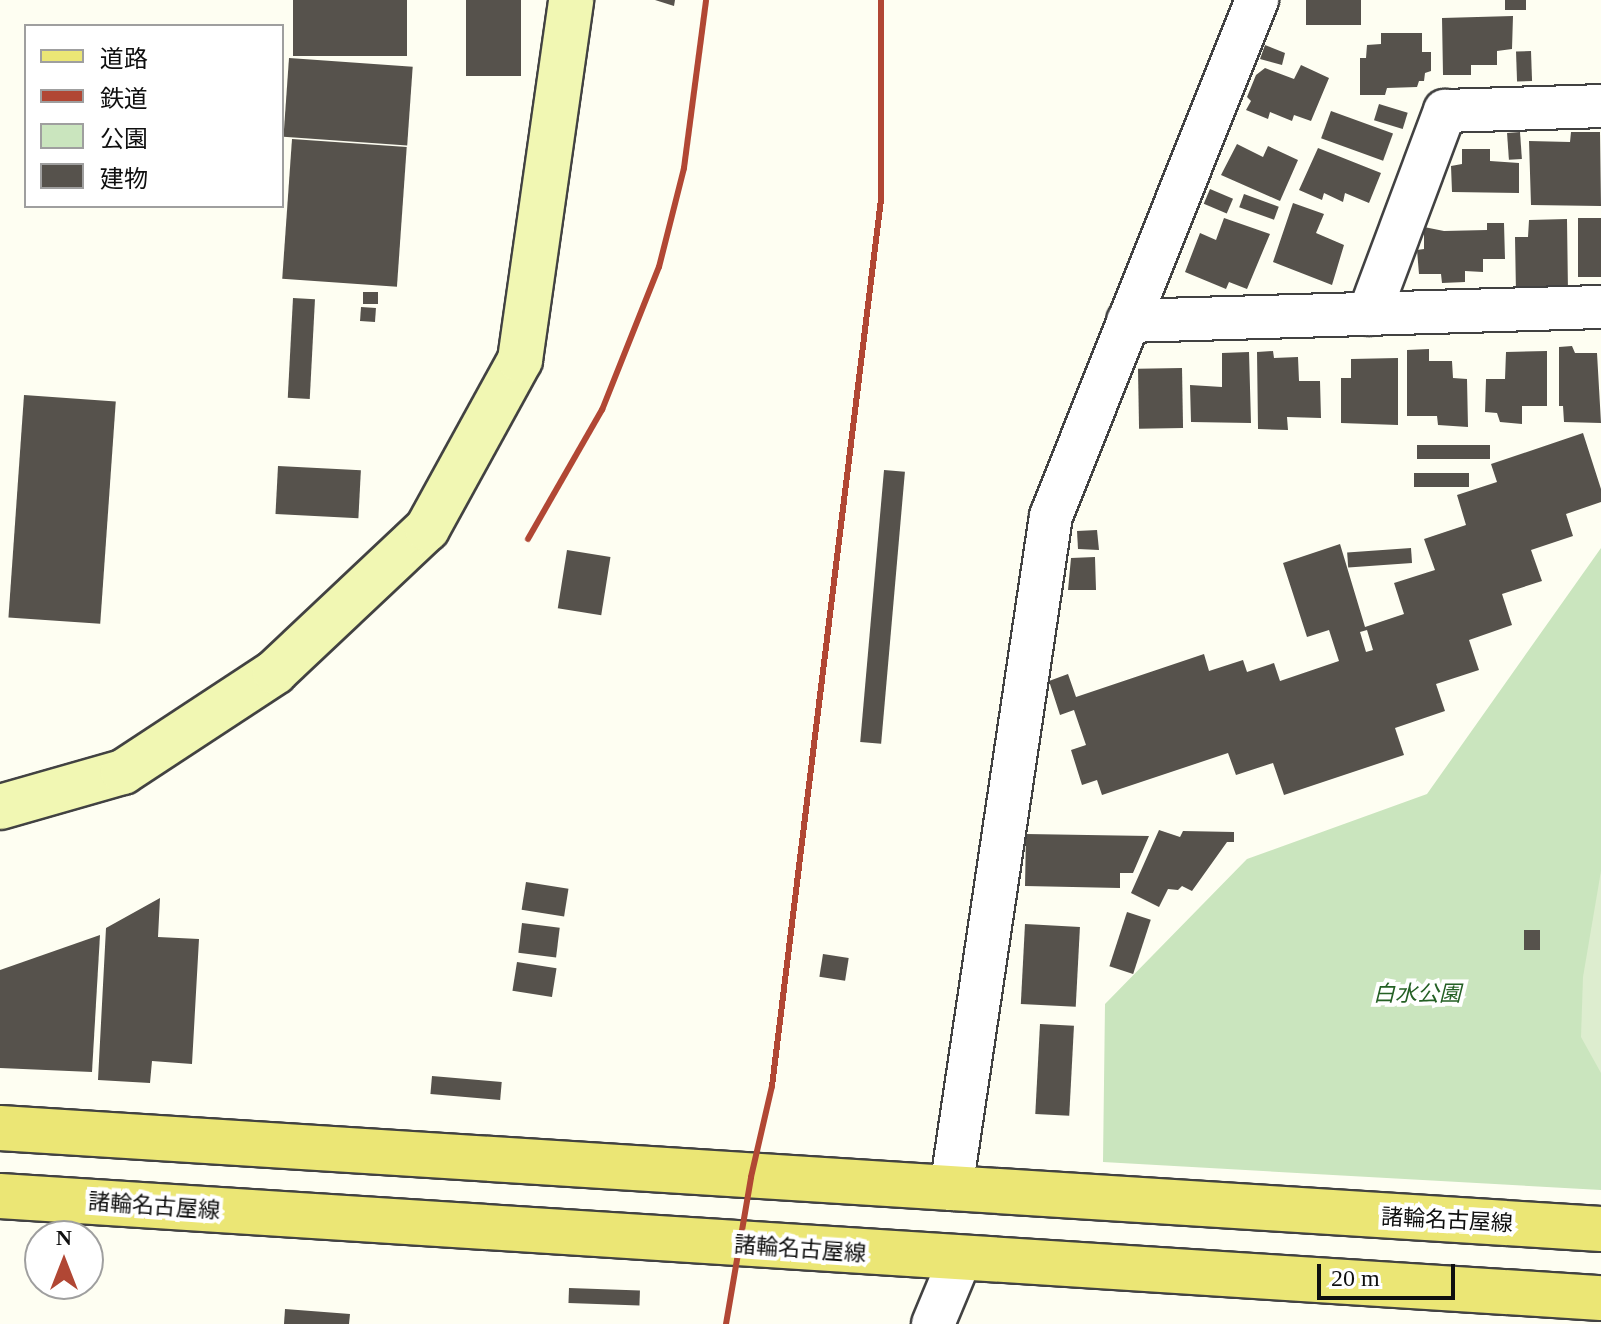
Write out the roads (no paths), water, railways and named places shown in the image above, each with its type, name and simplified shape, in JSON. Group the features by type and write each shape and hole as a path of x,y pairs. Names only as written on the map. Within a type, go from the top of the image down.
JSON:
{"main road":[{"name":"諸輪名古屋線","path":"0,1128 1601,1229"},
{"name":"諸輪名古屋線","path":"0,1196 1601,1298"}],"street":[{"path":"0,807 123,772 275,672 427,529 520,360 571,0"},
{"path":"951,1189 1051,516 1257,0"},
{"path":"1369,314 1445,111 1601,106"},
{"path":"1128,321 1601,307"},
{"path":"933,1324 960,1259"}],"railway":[{"path":"528,539 602,410 659,267 684,168 706,0"},
{"path":"726,1324 751,1177 772,1086 881,200 881,0"}],"park label":[{"name":"白水公園","path":"1417,994"}]}
